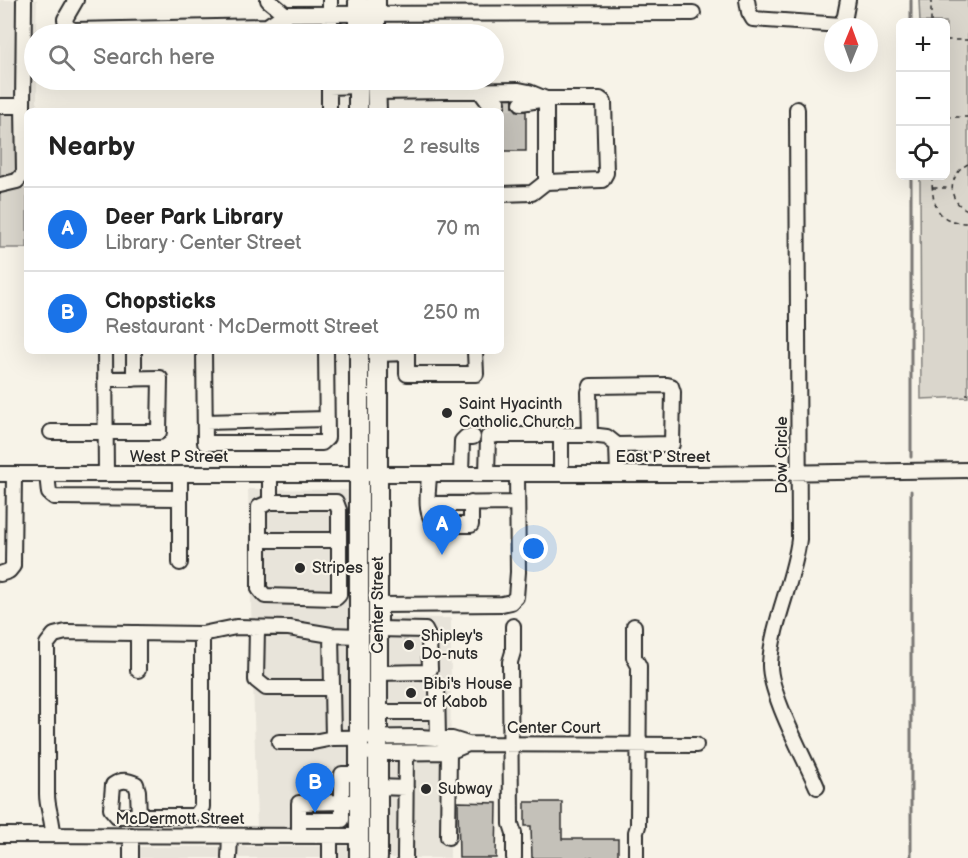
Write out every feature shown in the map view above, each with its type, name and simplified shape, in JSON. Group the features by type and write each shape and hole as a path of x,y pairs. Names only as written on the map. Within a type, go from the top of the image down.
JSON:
{"main road":[{"path":"361,24 367,7"},
{"path":"367,7 373,24"},
{"path":"359,108 365,90"},
{"path":"368,90 376,108"},
{"name":"Center Street","path":"358,354 359,774 350,802 344,836 359,858"},
{"name":"Center Street","path":"378,354 378,605 396,634 378,673 378,858"},
{"path":"344,836 378,837"}],"street":[{"path":"0,185 17,181 24,173 24,0"},
{"path":"66,24 65,19 76,0"},
{"path":"268,0 285,14"},
{"path":"330,0 330,24"},
{"path":"747,0 753,19 841,25 848,0"},
{"path":"270,24 285,14 330,15 367,7 693,14"},
{"path":"329,90 329,108"},
{"path":"457,90 519,90 546,99"},
{"path":"480,91 489,103 498,103"},
{"path":"546,99 546,182"},
{"path":"504,194 532,193 546,182 600,181 606,173 605,103 600,99 546,99 521,103"},
{"path":"0,106 23,106"},
{"name":"Dow Circle","path":"797,109 799,539 797,556 773,641 770,666 774,690 817,787"},
{"path":"105,354 106,474"},
{"path":"134,354 134,379"},
{"path":"204,354 205,443 322,443 327,438 326,354"},
{"path":"407,354 407,374 476,374 475,354"},
{"path":"51,432 159,432 160,378 105,379"},
{"path":"461,474 462,441 466,437 590,435 607,437 617,445 672,444 673,392 671,386 591,386 589,392 590,435"},
{"path":"205,422 327,419"},
{"path":"561,435 561,474"},
{"path":"481,437 487,474"},
{"path":"617,445 618,474"},
{"name":"East P Street","path":"359,474 968,470"},
{"path":"0,574 9,571 13,566 7,474"},
{"name":"West P Street","path":"7,474 359,474"},
{"path":"47,474 49,493 54,497 180,498"},
{"path":"90,474 90,497"},
{"path":"136,474 137,498"},
{"path":"180,474 180,563"},
{"path":"270,474 270,502"},
{"path":"429,474 428,516 433,522 438,525 471,525 471,504"},
{"path":"378,605 511,602 516,597 518,572 517,474"},
{"path":"270,502 336,502 339,510 339,595 336,598 266,596 259,589 259,540 259,507 270,502"},
{"path":"429,504 517,503"},
{"path":"259,540 339,540"},
{"path":"339,562 359,562"},
{"path":"513,626 513,652 510,662 510,744 511,824 514,833 514,858"},
{"path":"634,626 634,657 639,666 636,858"},
{"path":"53,835 52,816 47,806 46,794 47,644 54,635 66,632 202,634 236,627 288,628 332,635 359,636"},
{"path":"257,628 256,680 266,688 332,688"},
{"path":"378,673 428,671 428,633 420,629 396,634"},
{"path":"138,633 138,670"},
{"path":"139,816 192,816 197,814 202,807 202,634"},
{"path":"332,635 333,738"},
{"path":"437,687 438,738"},
{"path":"378,712 437,712"},
{"path":"405,858 406,788 412,753 419,737"},
{"name":"Center Court","path":"279,742 313,742 333,738 359,746 378,745 419,737 452,739 468,744 696,745"},
{"name":"Center Court","path":"378,745 412,753 449,752 468,744"},
{"path":"448,837 449,752"},
{"path":"378,787 406,788"},
{"path":"299,836 299,803 350,802 342,820 344,836 330,858"},
{"path":"299,820 342,820"},
{"name":"McDermott Street","path":"0,835 344,836"},
{"path":"131,835 131,858"},
{"path":"230,836 230,858"}],"path":[{"path":"931,0 931,18"},
{"path":"950,40 968,40"},
{"path":"950,117 968,117"},
{"path":"968,164 956,173 951,188 957,203 968,210"},
{"path":"932,180 933,204 940,214 950,220 968,223"},
{"path":"932,188 951,188"}],"shaded area":[{"path":"0,0 37,0 36,24 24,24 24,90 37,90 37,108 24,108 24,114 0,114"},
{"path":"919,0 968,0 968,397 921,399 920,180 950,180 950,18 920,18"},
{"path":"0,114 24,114 24,248 0,248"},
{"path":"248,489 353,490 351,617 451,618 450,858 388,858 387,830 257,829"},
{"path":"348,846 349,858 123,858 123,847"}],"building":[{"path":"506,99 513,99 512,105 517,111 526,111 526,151 504,151 504,109"},
{"path":"458,802 497,803 496,858 459,858"},
{"path":"525,802 562,802 562,839 618,839 618,858 532,858 531,826 525,826"}],"waterway":[{"path":"911,0 911,18"},
{"path":"911,180 911,457"},
{"path":"911,491 911,858"}],"tunnel":[{"path":"498,103 521,103"},
{"path":"403,638 408,638"}],"place":[{"name":"Saint Hyacinth Catholic Church","path":"447,413"},
{"name":"Deer Park Library","path":"442,555"},
{"name":"Stripes","path":"300,568"},
{"name":"Shipley's Do-nuts","path":"409,645"},
{"name":"Bibi's House of Kabob","path":"411,693"},
{"name":"Subway","path":"426,789"},
{"name":"Chopsticks","path":"315,813"}]}
